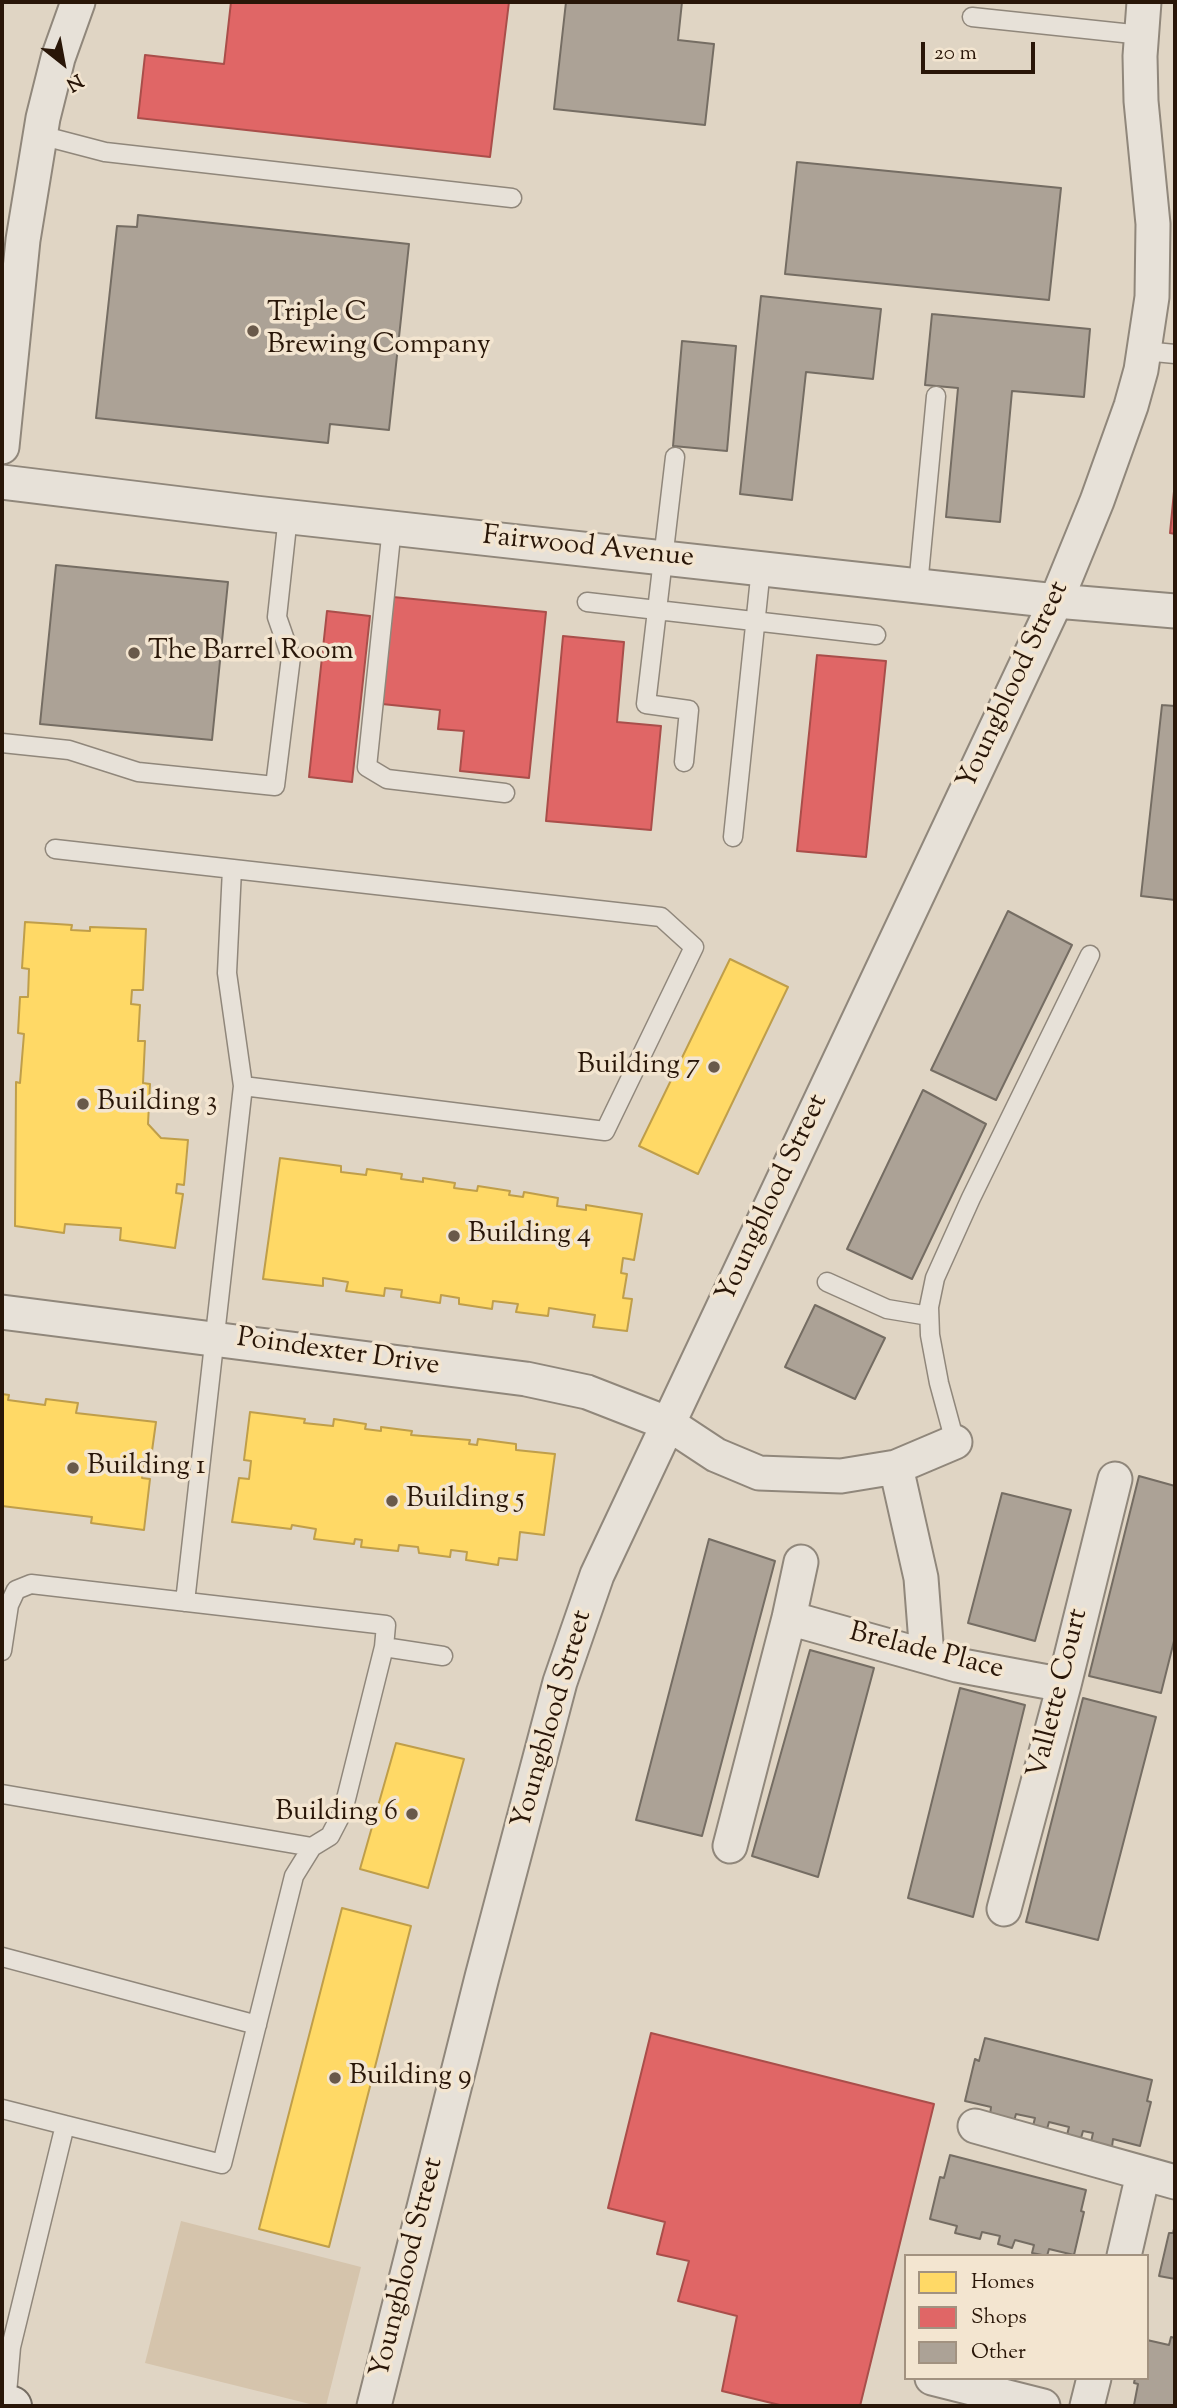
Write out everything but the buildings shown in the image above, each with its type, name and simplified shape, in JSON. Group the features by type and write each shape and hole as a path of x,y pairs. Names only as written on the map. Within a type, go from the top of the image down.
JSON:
{"main road":[{"path":"4,2405 12,2406"}],"street":[{"path":"2,447 8,326 40,135 58,58 78,2"},
{"name":"Youngblood Street","path":"374,2406 560,1682 597,1575 1056,601 1097,501 1134,394 1160,352 1152,297 1153,224 1142,101 1144,2"},
{"name":"Fairwood Avenue","path":"2,482 918,586 1175,611"},
{"name":"Poindexter Drive","path":"2,1312 526,1379 587,1392 668,1424 716,1455 759,1473 841,1476 896,1467 955,1442"},
{"path":"896,1467 921,1578 927,1656"},
{"name":"Vallette Court","path":"1004,1909 1064,1685 1115,1479"},
{"path":"730,1846 801,1562"},
{"name":"Brelade Place","path":"789,1618 957,1665 1064,1685"},
{"path":"975,2126 1175,2182"},
{"path":"1124,2254 1143,2174"},
{"path":"940,2380 1043,2406"},
{"path":"1087,2406 1094,2380"}],"lane":[{"path":"972,17 1142,35"},
{"path":"40,135 105,152 512,198"},
{"path":"918,586 936,396"},
{"path":"675,457 646,704 689,710 684,762"},
{"path":"2,743 69,750 138,772 275,786 291,657 277,617 288,516"},
{"path":"392,527 367,767 387,779 505,793"},
{"path":"733,837 761,568"},
{"path":"587,601 876,635"},
{"path":"55,849 661,917 694,947 605,1131 243,1086"},
{"path":"185,1602 243,1086 226,973 232,869"},
{"path":"955,1442 939,1383 930,1335 929,1316 935,1278 971,1198 1090,955"},
{"path":"827,1282 887,1309 929,1316"},
{"path":"2,1651 9,1605 16,1590 31,1584 386,1625 384,1647 343,1811 330,1836 312,1847 294,1876 222,2164 2,2109"},
{"path":"384,1647 443,1656"},
{"path":"2,1794 312,1847"},
{"path":"2,1957 257,2025"},
{"path":"4,2405 11,2347 65,2125"}],"shaded area":[{"path":"181,2221 361,2267 326,2406 145,2363"}],"place":[{"name":"Triple C Brewing Company","path":"253,331"},
{"name":"The Barrel Room","path":"134,653"},
{"name":"Building 7","path":"714,1067"},
{"name":"Building 3","path":"83,1104"},
{"name":"Building 4","path":"454,1236"},
{"name":"Building 1","path":"73,1468"},
{"name":"Building 5","path":"392,1501"},
{"name":"Building 6","path":"412,1814"},
{"name":"Building 9","path":"335,2078"}]}
